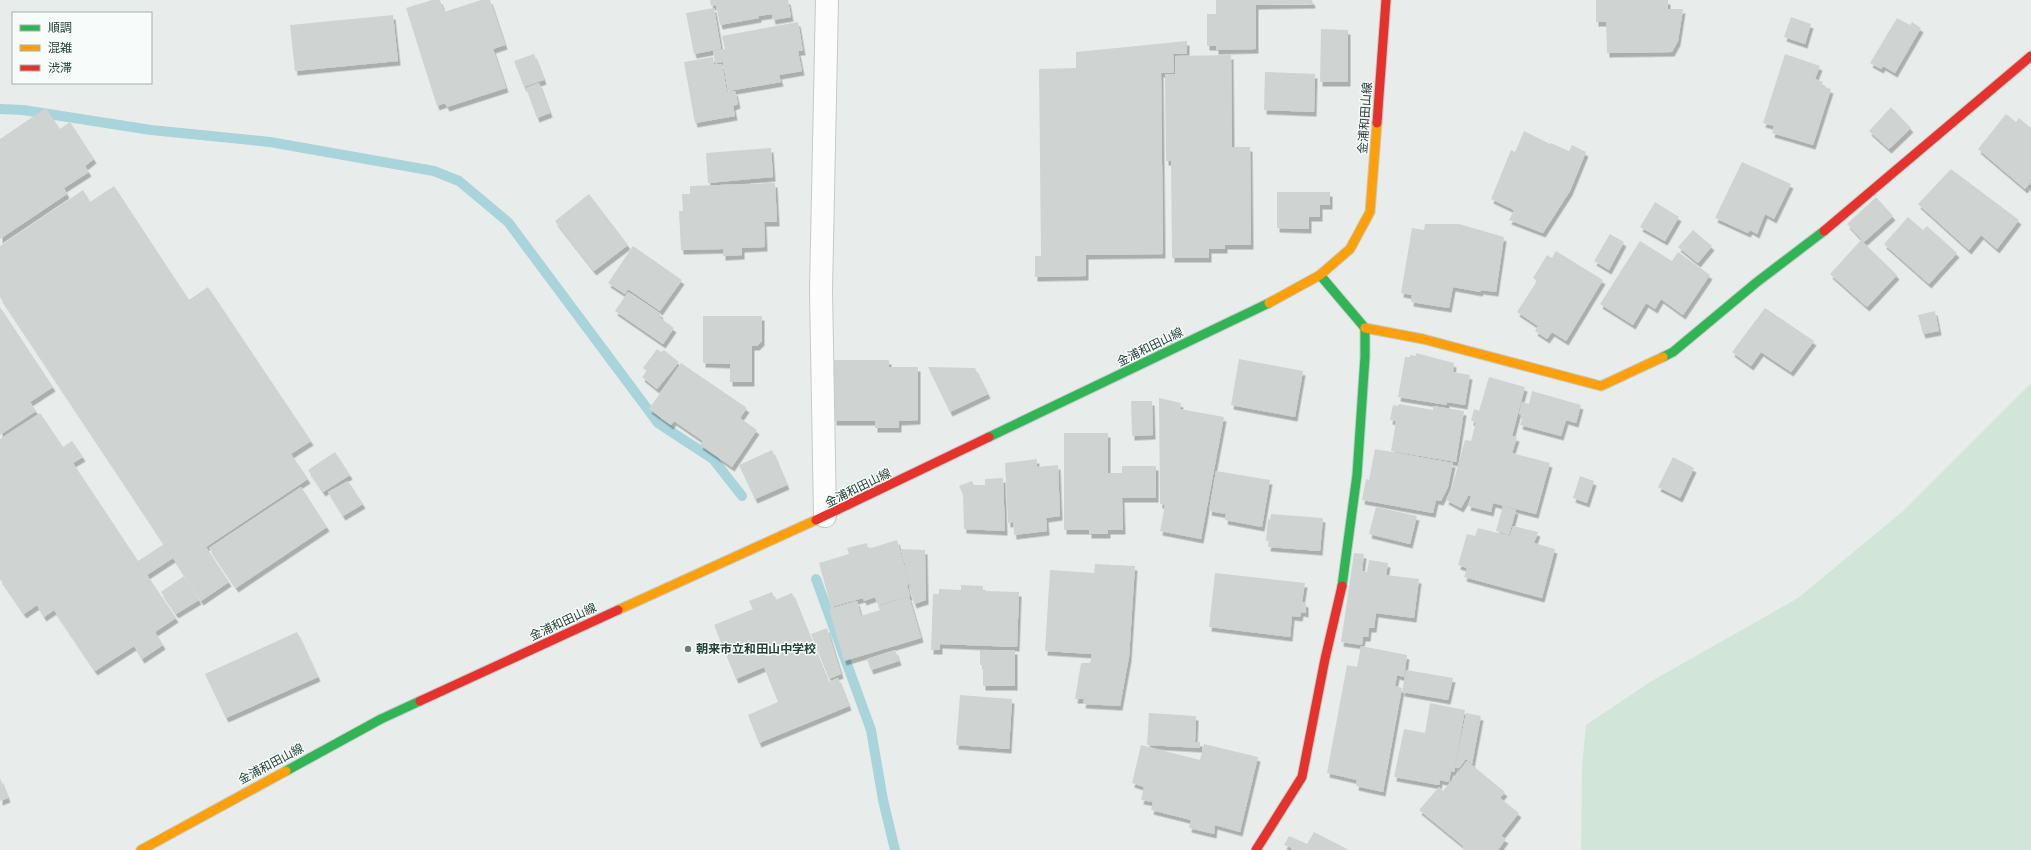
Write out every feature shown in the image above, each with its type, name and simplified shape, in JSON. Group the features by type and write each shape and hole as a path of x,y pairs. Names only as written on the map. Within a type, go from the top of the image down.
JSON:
{"main road":[{"name":"金浦和田山線","path":"141,850 381,719 825,516 1275,300 1320,275 1350,249 1370,212 1386,0"},
{"path":"1320,275 1365,328 1423,339 1601,386 1673,352 1757,282 1844,216 2031,56"},
{"path":"1256,850 1302,777 1325,659 1345,572 1357,475 1365,357 1365,328"}],"street":[{"path":"825,516 821,290 827,0"}],"green space":[{"path":"2031,383 2031,850 1581,850 1582,766 1586,725 1650,682 1798,598 1903,511"}],"building":[{"path":"432,0 440,0 444,12 481,0 490,0 505,45 493,49 506,88 447,107 445,103 437,106 406,8"},
{"path":"710,0 788,0 791,17 773,20 772,14 759,16 759,18 720,25 716,5 711,6"},
{"path":"1216,0 1312,0 1313,4 1256,5 1256,49 1216,50 1216,46 1207,46 1207,14 1216,14"},
{"path":"1596,0 1668,0 1668,9 1683,9 1678,41 1672,52 1607,53 1606,22 1596,22"},
{"path":"714,8 721,49 694,54 686,13"},
{"path":"393,15 398,61 295,71 290,25"},
{"path":"1791,17 1811,24 1805,44 1784,37"},
{"path":"1897,18 1910,25 1912,22 1921,28 1895,73 1883,66 1881,69 1870,63"},
{"path":"798,22 803,51 798,51 802,71 779,75 781,82 728,91 723,62 715,63 713,51 725,49 722,36"},
{"path":"1321,29 1348,30 1348,82 1320,82"},
{"path":"1187,41 1187,54 1173,54 1174,73 1161,73 1163,254 1086,255 1086,276 1035,277 1035,256 1041,256 1039,69 1076,68 1076,52"},
{"path":"534,54 544,80 524,87 514,61"},
{"path":"1785,54 1820,66 1815,79 1823,82 1821,86 1831,89 1813,145 1772,133 1774,126 1763,123"},
{"path":"1231,55 1232,147 1250,147 1251,245 1225,245 1225,249 1209,249 1209,258 1172,258 1171,161 1166,161 1165,74 1175,74 1175,56"},
{"path":"713,57 714,65 722,64 727,92 735,91 738,104 733,106 735,116 695,123 684,62"},
{"path":"1265,72 1315,74 1314,112 1264,110"},
{"path":"539,83 550,113 537,118 526,88"},
{"path":"1891,107 1911,128 1889,149 1869,131"},
{"path":"46,108 60,129 70,122 94,159 85,166 89,172 64,188 67,194 0,239 0,139"},
{"path":"2006,114 2016,122 2019,118 2031,128 2031,182 2025,189 1978,149"},
{"path":"1524,131 1550,144 1551,143 1569,151 1572,145 1586,152 1570,191 1543,233 1509,220 1514,210 1491,199 1511,150 1515,152"},
{"path":"771,148 773,177 708,183 706,153"},
{"path":"1742,162 1791,184 1774,219 1765,214 1757,234 1750,230 1748,233 1715,218"},
{"path":"1951,169 2019,220 1997,249 1981,235 1969,250 1918,204"},
{"path":"775,183 777,222 764,222 765,247 742,248 742,255 723,256 723,249 681,250 679,211 683,211 682,194 690,194 690,186"},
{"path":"114,186 189,300 208,287 311,441 291,454 308,479 206,547 229,582 201,601 173,558 147,575 176,618 155,632 163,645 142,659 134,646 95,671 54,610 44,617 37,605 24,614 0,579 0,439 40,413 63,447 72,441 83,457 73,463 138,561 164,544 0,297 0,246 83,190 90,202"},
{"path":"1277,192 1330,192 1330,205 1320,205 1320,217 1309,217 1309,229 1277,228"},
{"path":"589,194 628,245 594,271 555,221"},
{"path":"1876,197 1893,216 1864,242 1847,224"},
{"path":"1655,202 1679,217 1665,241 1640,227"},
{"path":"1908,217 1923,230 1927,226 1957,253 1929,284 1884,244"},
{"path":"1425,224 1459,224 1504,237 1496,292 1481,290 1480,292 1453,287 1449,308 1411,302 1412,295 1401,293 1412,228 1424,230"},
{"path":"1693,230 1712,246 1698,263 1678,247"},
{"path":"1610,234 1624,242 1609,270 1594,261"},
{"path":"1861,240 1897,275 1867,307 1830,274"},
{"path":"1640,241 1672,261 1678,252 1710,275 1683,315 1661,299 1655,309 1646,303 1633,325 1600,304"},
{"path":"633,246 682,280 660,311 628,289 625,294 608,283"},
{"path":"1556,251 1603,280 1566,341 1552,332 1547,339 1535,331 1538,326 1517,312 1537,281 1533,278 1547,255 1552,258"},
{"path":"628,292 661,314 659,317 674,328 663,344 615,311"},
{"path":"0,307 53,387 30,402 36,411 0,435"},
{"path":"1765,308 1814,341 1791,372 1761,352 1751,366 1732,352"},
{"path":"1935,311 1939,331 1923,334 1918,315"},
{"path":"703,316 762,316 762,341 757,346 752,346 752,382 730,382 730,364 703,363"},
{"path":"657,349 661,352 664,350 679,362 657,389 642,377 647,371 643,368"},
{"path":"1416,353 1454,363 1453,372 1470,375 1465,405 1447,402 1447,405 1398,397 1405,357 1410,357 1410,355 1416,356"},
{"path":"1239,359 1303,371 1295,417 1231,405"},
{"path":"833,360 889,360 889,367 918,367 918,420 899,421 899,428 875,428 875,421 834,421"},
{"path":"681,363 747,408 740,418 757,430 732,467 700,445 703,441 674,421 671,425 649,409"},
{"path":"928,367 975,368 988,394 950,412"},
{"path":"1489,377 1525,387 1512,436 1517,437 1512,453 1550,463 1536,514 1493,503 1491,512 1468,506 1471,496 1468,496 1461,508 1446,500 1452,487 1465,440 1471,441 1476,422 1471,421 1474,409 1479,411"},
{"path":"1532,391 1581,405 1576,423 1566,420 1561,436 1520,425 1523,416 1519,414 1522,402 1529,404"},
{"path":"1159,398 1181,403 1180,409 1224,417 1201,539 1160,531 1165,505 1160,504"},
{"path":"1131,401 1152,401 1153,435 1132,436"},
{"path":"1399,404 1433,410 1433,406 1464,411 1456,462 1391,451 1396,421 1390,420 1393,405 1398,406"},
{"path":"1064,433 1108,433 1108,473 1122,473 1122,466 1156,466 1156,498 1122,498 1123,530 1108,530 1108,534 1089,534 1089,530 1064,530"},
{"path":"1375,449 1453,463 1448,487 1441,501 1436,500 1433,513 1362,500 1366,479 1369,480"},
{"path":"772,450 787,485 755,499 739,465"},
{"path":"335,452 350,475 323,492 308,470"},
{"path":"1673,457 1694,468 1680,498 1658,487"},
{"path":"1037,459 1037,467 1058,465 1060,516 1046,518 1047,531 1014,535 1013,522 1008,523 1005,463"},
{"path":"1216,471 1270,480 1262,527 1225,520 1226,514 1209,511"},
{"path":"1580,476 1594,481 1587,503 1573,498"},
{"path":"1003,478 1005,531 964,529 963,495 959,486 972,481 974,485 985,485 985,479"},
{"path":"348,481 363,504 343,516 328,492"},
{"path":"301,487 327,527 236,588 209,548"},
{"path":"1503,506 1516,510 1509,535 1496,531"},
{"path":"1376,507 1417,516 1410,544 1369,534"},
{"path":"1271,514 1323,518 1320,551 1268,547 1269,541 1266,541 1268,519 1270,520"},
{"path":"1513,526 1538,532 1534,543 1555,549 1542,598 1464,577 1467,568 1458,565 1467,534 1475,536 1478,528 1510,536"},
{"path":"897,540 910,584 907,585 910,596 878,605 875,597 864,601 863,598 831,607 819,563 849,554 847,548 867,543 868,549"},
{"path":"901,549 925,550 926,600 914,604 909,586 911,585"},
{"path":"1354,553 1364,554 1362,571 1367,572 1369,560 1388,563 1386,575 1419,579 1414,618 1376,613 1374,628 1369,628 1368,637 1363,637 1362,645 1341,642"},
{"path":"1095,564 1135,566 1129,657 1120,706 1083,704 1084,699 1075,699 1081,663 1090,663 1092,654 1045,651 1050,570 1094,573"},
{"path":"1215,573 1305,583 1302,602 1306,603 1306,613 1301,612 1300,617 1292,616 1290,637 1209,627"},
{"path":"184,576 199,600 176,614 161,592"},
{"path":"961,585 983,586 983,591 1019,592 1017,647 940,644 940,650 931,650 933,594 939,594 939,589 961,590"},
{"path":"772,592 775,600 792,593 828,682 838,678 849,706 759,743 748,715 778,702 764,667 736,679 714,625 753,609 749,601"},
{"path":"909,597 921,638 844,661 829,609 857,601 861,616 880,610 878,606"},
{"path":"827,628 841,674 829,679 811,634"},
{"path":"297,632 318,677 226,718 205,674"},
{"path":"1361,646 1407,655 1404,677 1397,675 1395,686 1402,688 1383,792 1356,786 1357,780 1327,773 1347,665 1357,667"},
{"path":"895,650 899,661 871,670 867,659"},
{"path":"980,650 1015,650 1015,686 983,686 983,665 980,665"},
{"path":"1406,670 1453,678 1448,700 1402,692"},
{"path":"960,695 1012,699 1009,749 956,745"},
{"path":"1430,703 1465,710 1454,772 1451,771 1449,782 1440,780 1439,785 1394,777 1404,729 1425,733"},
{"path":"1149,713 1196,716 1195,742 1200,742 1200,748 1147,745"},
{"path":"1466,713 1481,716 1472,764 1466,759 1459,768 1455,768"},
{"path":"1204,744 1258,757 1240,832 1215,825 1214,834 1189,828 1191,820 1151,810 1153,802 1141,800 1144,787 1132,783 1141,745 1200,760"},
{"path":"1467,761 1505,792 1500,798 1519,813 1501,836 1506,839 1498,850 1465,850 1462,845 1419,810 1439,787 1443,791"},
{"path":"0,778 8,798 0,801"},
{"path":"1314,832 1349,850 1291,850 1292,848 1284,845 1289,836 1307,844"}],"waterway":[{"path":"0,109 23,110 151,130 270,142 434,171 459,181 508,222 658,423 713,459 742,496"},
{"path":"816,579 871,730 883,800 895,850"}],"traffic: fast":[{"path":"1663,357 1673,352 1757,282 1824,231"},
{"path":"1320,275 1365,328 1365,357 1357,475 1342,586"},
{"path":"989,437 1269,303"},
{"path":"286,771 381,719 420,701"}],"traffic: slow":[{"path":"1269,303 1320,275 1350,249 1370,212 1377,123"},
{"path":"1365,328 1423,339 1601,386 1663,357"},
{"path":"618,610 816,520"},
{"path":"141,850 286,771"}],"traffic: jam":[{"path":"1377,123 1386,0"},
{"path":"1824,231 2031,56"},
{"path":"816,520 989,437"},
{"path":"1256,850 1302,777 1325,659 1342,586"},
{"path":"420,701 618,610"}],"place":[{"name":"朝来市立和田山中学校","path":"688,649"}]}
